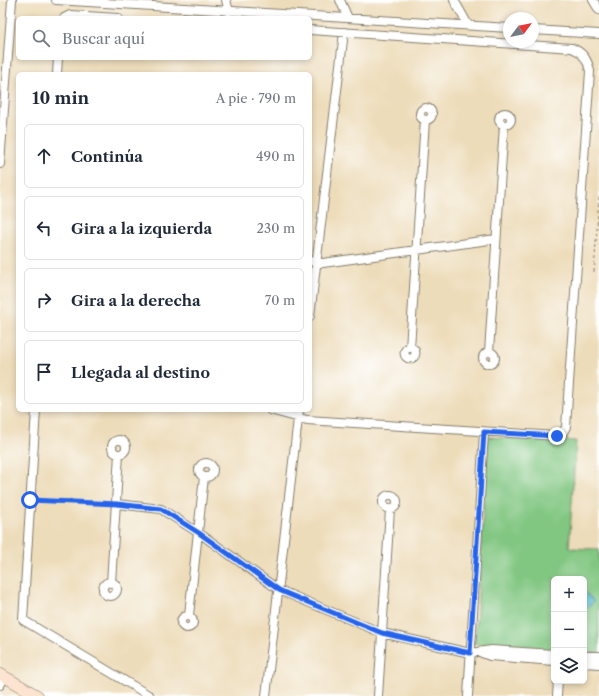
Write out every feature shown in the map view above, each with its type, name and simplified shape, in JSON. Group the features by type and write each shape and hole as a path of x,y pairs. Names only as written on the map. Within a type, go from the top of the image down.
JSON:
{"street":[{"path":"0,164 2,115 12,0"},
{"path":"56,0 95,1 229,12 308,16"},
{"path":"226,0 229,12"},
{"path":"340,0 348,18"},
{"path":"454,0 468,25"},
{"path":"593,0 599,10"},
{"path":"68,16 86,16"},
{"path":"312,16 503,28"},
{"path":"276,412 298,419 557,436 562,434 566,427 590,71 588,64 580,52 572,48 312,30"},
{"path":"539,30 599,34"},
{"path":"312,279 313,261 344,32"},
{"path":"57,72 58,60"},
{"path":"410,348 425,120"},
{"path":"489,352 504,125"},
{"path":"313,261 416,250 496,239"},
{"path":"36,412 23,620 150,696"},
{"path":"266,696 299,412"},
{"path":"468,696 484,432"},
{"path":"111,583 119,454"},
{"path":"189,615 204,477"},
{"path":"117,504 161,509 199,533 279,590 382,633 470,653 492,650 551,654"},
{"path":"378,696 390,509"},
{"path":"481,652 490,656 551,661"},
{"path":"587,656 599,656"},
{"path":"587,663 599,664"},
{"path":"2,679 38,696"},
{"path":"557,696 558,684"}],"path":[{"path":"594,272 599,197"},
{"path":"30,500 117,504"}],"green space":[{"path":"488,437 576,441 569,548 599,549 599,653 587,652 587,576 551,576 551,651 478,646 475,641"}],"water":[{"path":"587,594 594,601 587,608"}],"route":[{"path":"30,500 156,507 199,533 279,590 382,633 470,653 484,432 557,436"}]}
